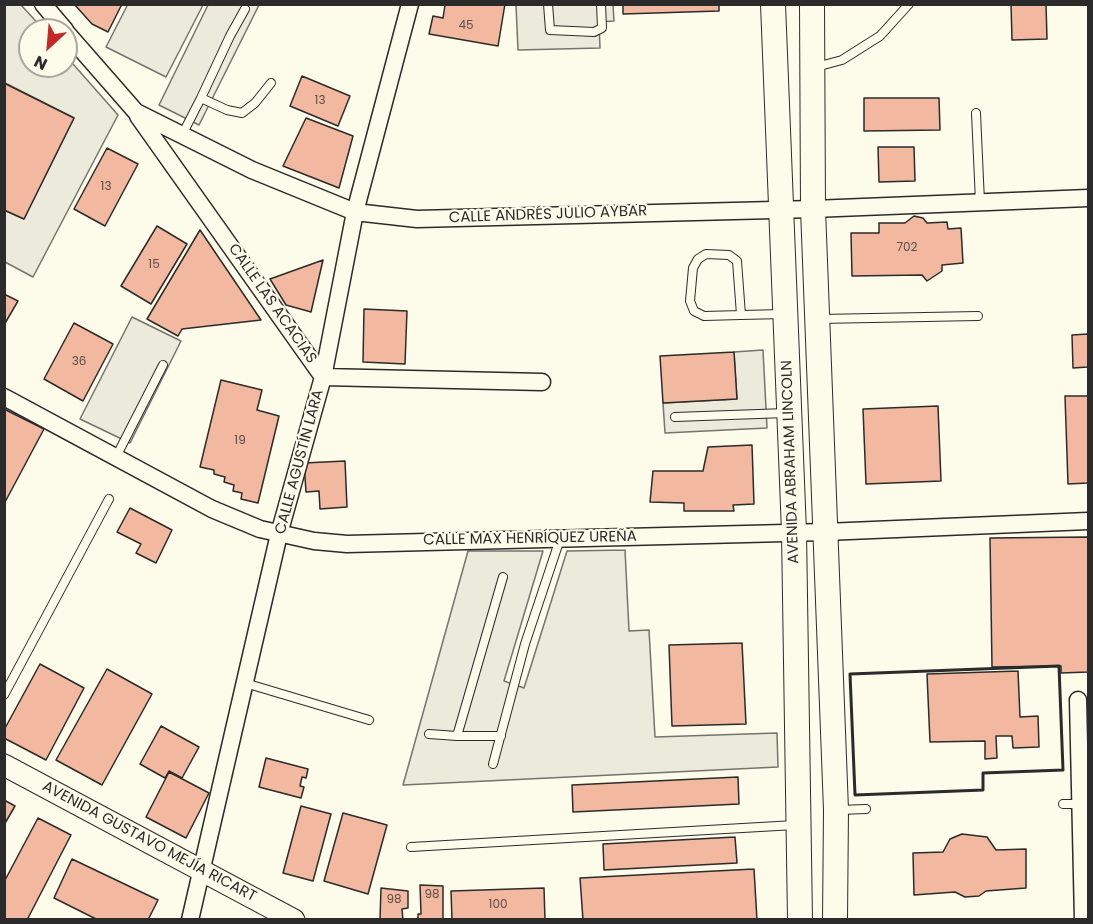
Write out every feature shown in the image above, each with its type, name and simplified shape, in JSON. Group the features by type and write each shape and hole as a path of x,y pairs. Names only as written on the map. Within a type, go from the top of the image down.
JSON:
{"main road":[{"name":"AVENIDA ABRAHAM LINCOLN","path":"773,4 795,532 800,920"},
{"name":"AVENIDA ABRAHAM LINCOLN","path":"812,4 813,209 836,810 835,920"}],"street":[{"name":"CALLE ANDRÉS JULIO AYBAR","path":"43,4 54,18"},
{"name":"CALLE AGUSTÍN LARA","path":"190,920 279,534 323,377 355,212 410,4"},
{"name":"CALLE ANDRÉS JULIO AYBAR","path":"78,46 136,112 252,170 355,212 417,219 813,209 1089,198"},
{"name":"CALLE LAS ACACIAS","path":"136,112 323,377 542,382"},
{"name":"CALLE MAX HENRÍQUEZ UREÑA","path":"4,397 212,509 279,534 314,542 347,544 825,532 1089,521"},
{"path":"1078,700 1084,780 1072,804 1083,920"},
{"name":"AVENIDA GUSTAVO MEJÍA RICART","path":"4,765 294,920"}],"lane":[{"path":"548,4 550,30 594,32 602,28 602,4"},
{"path":"812,68 842,60 880,36 909,4"},
{"path":"182,135 245,9"},
{"path":"201,98 227,110 243,113 255,103 271,83"},
{"path":"976,113 980,202"},
{"path":"741,315 736,261 729,255 706,254 698,259 693,268 690,301 694,311 704,316 786,314"},
{"path":"817,319 978,316"},
{"path":"116,457 163,365"},
{"path":"675,417 790,413"},
{"path":"4,695 109,499"},
{"path":"493,764 525,644 560,538"},
{"path":"457,736 503,577"},
{"path":"245,683 369,720"},
{"path":"429,734 501,736"},
{"path":"836,810 866,809"},
{"path":"411,847 799,825"}],"shaded area":[{"path":"128,4 203,5 166,77 106,47"},
{"path":"5,5 21,5 33,18 18,18 18,78 78,78 78,70 118,115 33,277 5,262 4,210 24,219 74,118 5,83"},
{"path":"208,5 259,5 199,125 159,105"},
{"path":"516,5 613,5 614,21 599,22 600,48 518,50"},
{"path":"132,317 181,341 130,443 80,419"},
{"path":"763,350 767,428 665,433 663,403 737,399 734,352"},
{"path":"625,550 629,631 649,630 655,737 777,733 778,767 403,785 468,551 543,551 504,681 524,688 567,551"}],"building":[{"path":"74,4 122,4 108,32 92,24"},
{"path":"442,4 505,4 498,46 429,34 433,16 443,18 445,5"},
{"path":"623,4 719,4 719,11 623,14"},
{"path":"1011,4 1046,4 1047,39 1012,40"},
{"path":"302,76 350,96 338,126 290,106"},
{"path":"4,83 74,118 24,219 4,210"},
{"path":"864,98 939,98 940,130 864,131"},
{"path":"306,118 353,136 339,188 283,166"},
{"path":"878,147 914,147 915,181 879,182"},
{"path":"107,148 138,164 105,226 74,209"},
{"path":"914,216 923,218 927,223 947,222 948,229 961,228 963,263 942,265 942,271 927,281 922,275 852,276 851,233 879,233 879,223 905,223"},
{"path":"157,226 187,244 151,304 121,286"},
{"path":"200,230 261,320 182,329 178,336 147,319"},
{"path":"323,260 311,312 286,305 270,279"},
{"path":"4,294 18,301 4,325"},
{"path":"364,309 407,311 405,364 363,362"},
{"path":"74,323 113,344 83,401 44,379"},
{"path":"1088,334 1088,367 1073,368 1072,335"},
{"path":"734,352 737,399 663,403 660,356"},
{"path":"221,380 262,390 257,410 279,416 258,503 241,499 242,493 233,491 234,485 224,482 225,477 214,474 214,470 200,467"},
{"path":"1065,396 1088,396 1088,483 1068,484"},
{"path":"938,406 941,481 866,484 863,409"},
{"path":"4,409 44,429 4,504"},
{"path":"752,445 754,504 733,505 734,511 684,511 684,503 650,502 653,471 703,471 708,447"},
{"path":"345,461 347,507 320,509 319,491 306,492 304,463"},
{"path":"130,508 172,530 156,563 136,553 141,544 117,532"},
{"path":"1088,537 1088,672 1061,673 1061,666 992,667 990,538"},
{"path":"742,643 746,724 672,726 669,645"},
{"path":"40,664 84,688 46,760 4,738 4,730"},
{"path":"107,669 152,694 102,785 56,760"},
{"path":"1018,671 1020,717 1038,716 1039,747 1013,748 1012,736 996,736 997,758 985,759 985,741 930,742 927,674"},
{"path":"161,726 199,747 182,778 169,771 165,778 140,764"},
{"path":"266,758 308,769 306,778 302,777 300,786 304,787 301,798 259,787"},
{"path":"169,772 209,793 186,838 146,817"},
{"path":"738,777 739,804 573,812 572,785"},
{"path":"4,800 15,806 4,825"},
{"path":"301,806 331,814 313,881 283,873"},
{"path":"343,813 387,825 368,894 324,881"},
{"path":"38,818 71,835 27,920 4,920 4,882"},
{"path":"962,834 987,837 996,850 1026,849 1026,888 986,891 979,896 965,897 955,892 914,895 913,853 943,852 950,839"},
{"path":"735,837 737,863 604,870 603,844"},
{"path":"72,859 158,900 148,920 98,920 54,898"},
{"path":"754,869 757,920 583,920 580,878"},
{"path":"420,885 443,886 443,920 418,920 418,914 421,914"},
{"path":"381,888 408,891 408,908 402,909 403,920 380,919"},
{"path":"544,888 545,920 452,920 451,891"}],"wall":[{"path":"1059,666 1063,770 983,773 983,790 855,795 850,674 1059,666"}]}
